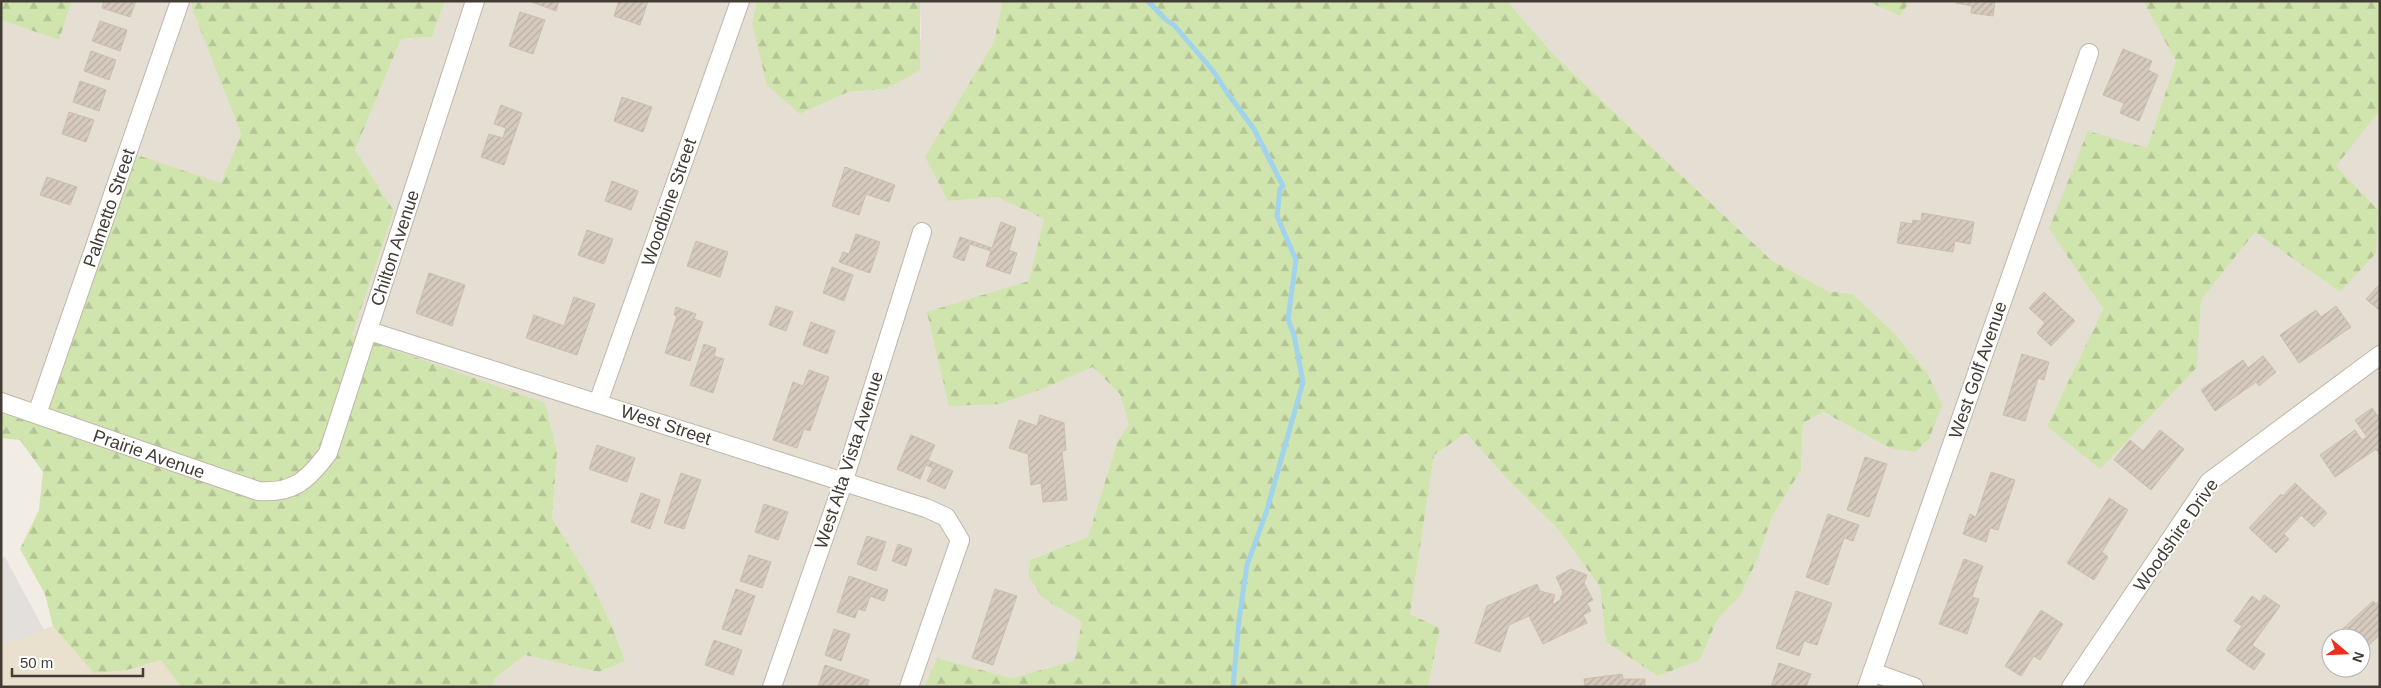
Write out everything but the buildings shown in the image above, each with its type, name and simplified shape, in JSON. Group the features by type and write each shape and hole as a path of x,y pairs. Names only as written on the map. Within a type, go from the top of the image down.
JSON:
{"street":[{"name":"Palmetto Street","path":"37,414 180,1"},
{"name":"Chilton Avenue","path":"298,485 315,470 328,453 475,1"},
{"name":"Woodbine Street","path":"598,404 740,1"},
{"name":"West Golf Avenue","path":"1869,680 2088,53"},
{"name":"West Alta Vista Avenue","path":"772,687 844,482 922,232"},
{"name":"West Street","path":"369,331 926,508 946,517 956,530 960,540 909,687"},
{"name":"Woodshire Drive","path":"2071,687 2210,482 2380,355"},
{"name":"Prairie Avenue","path":"1,402 258,491 275,493 298,485"},
{"path":"1869,680 1914,687"}],"shaded area":[{"path":"72,1 191,1 192,8 241,134 221,183 37,414 1,402 1,20 59,40"},
{"path":"445,1 757,1 752,23 800,114 848,92 886,89 921,38 920,1 997,1 1002,4 994,42 926,157 948,201 997,197 1044,219 1030,281 927,313 1045,388 1093,367 1120,394 1130,424 1117,443 1088,537 1030,560 1028,576 1043,598 1082,622 1074,661 1011,678 937,658 924,687 492,687 494,679 525,655 599,672 625,661 611,624 588,576 552,518 557,453 352,335 394,211 355,150 401,39 432,37"},
{"path":"1507,1 1867,1 1900,16 1910,1 2143,1 2176,61 2147,148 2049,229 2103,309 2047,426 2197,367 2201,300 2255,232 2340,292 2378,210 2335,166 2380,110 2380,687 1428,687 1440,628 1410,614 1434,455 1466,433 1509,481 1558,529 1600,587 1606,642 1658,676 1700,660 1717,620 1740,596 1757,560 1772,517 1801,470 1803,423 1822,412 1890,448 1927,373 1896,335 1853,294 1828,291 1771,260 1555,56"},
{"path":"5,557 44,630 1,645 1,559"},
{"path":"53,626 70,645 127,670 161,660 181,687 1,687 1,645"}],"green space":[{"path":"1,1 72,1 59,40 1,20"},
{"path":"191,1 445,1 432,37 401,39 355,150 394,211 352,335 545,403 557,453 552,518 588,576 611,624 625,661 599,672 525,655 494,679 492,687 181,687 161,660 127,670 94,673 53,626 45,594 20,549 39,510 43,472 20,440 1,438 1,402 37,414 128,152 221,183 241,134 192,8"},
{"path":"757,1 920,1 920,70 886,89 848,92 800,114 767,85 752,23"},
{"path":"997,1 1507,1 1555,56 1771,260 1828,291 1853,294 1896,335 1927,373 1942,405 1929,439 1915,452 1890,448 1823,412 1803,423 1801,470 1772,517 1757,560 1740,596 1717,620 1700,660 1658,676 1606,642 1600,587 1558,529 1509,481 1466,433 1434,455 1410,614 1440,628 1428,687 924,687 937,658 1011,678 1074,661 1082,622 1043,598 1028,576 1030,560 1088,537 1117,443 1129,424 1120,394 1093,367 1045,388 999,404 949,406 927,312 1029,281 1044,219 997,197 948,201 925,157 994,42 1002,4"},
{"path":"1867,1 1910,1 1900,16"},
{"path":"2143,1 2380,1 2380,110 2336,166 2378,210 2376,253 2340,292 2255,232 2201,300 2197,367 2100,469 2047,426 2103,309 2049,229 2088,131 2147,148 2176,61"}],"waterway":[{"path":"1148,1 1165,19 1174,25 1214,72 1254,129 1283,186 1280,189 1277,216 1296,260 1288,319 1294,335 1303,382 1266,513 1247,565 1239,620 1233,687"}]}
